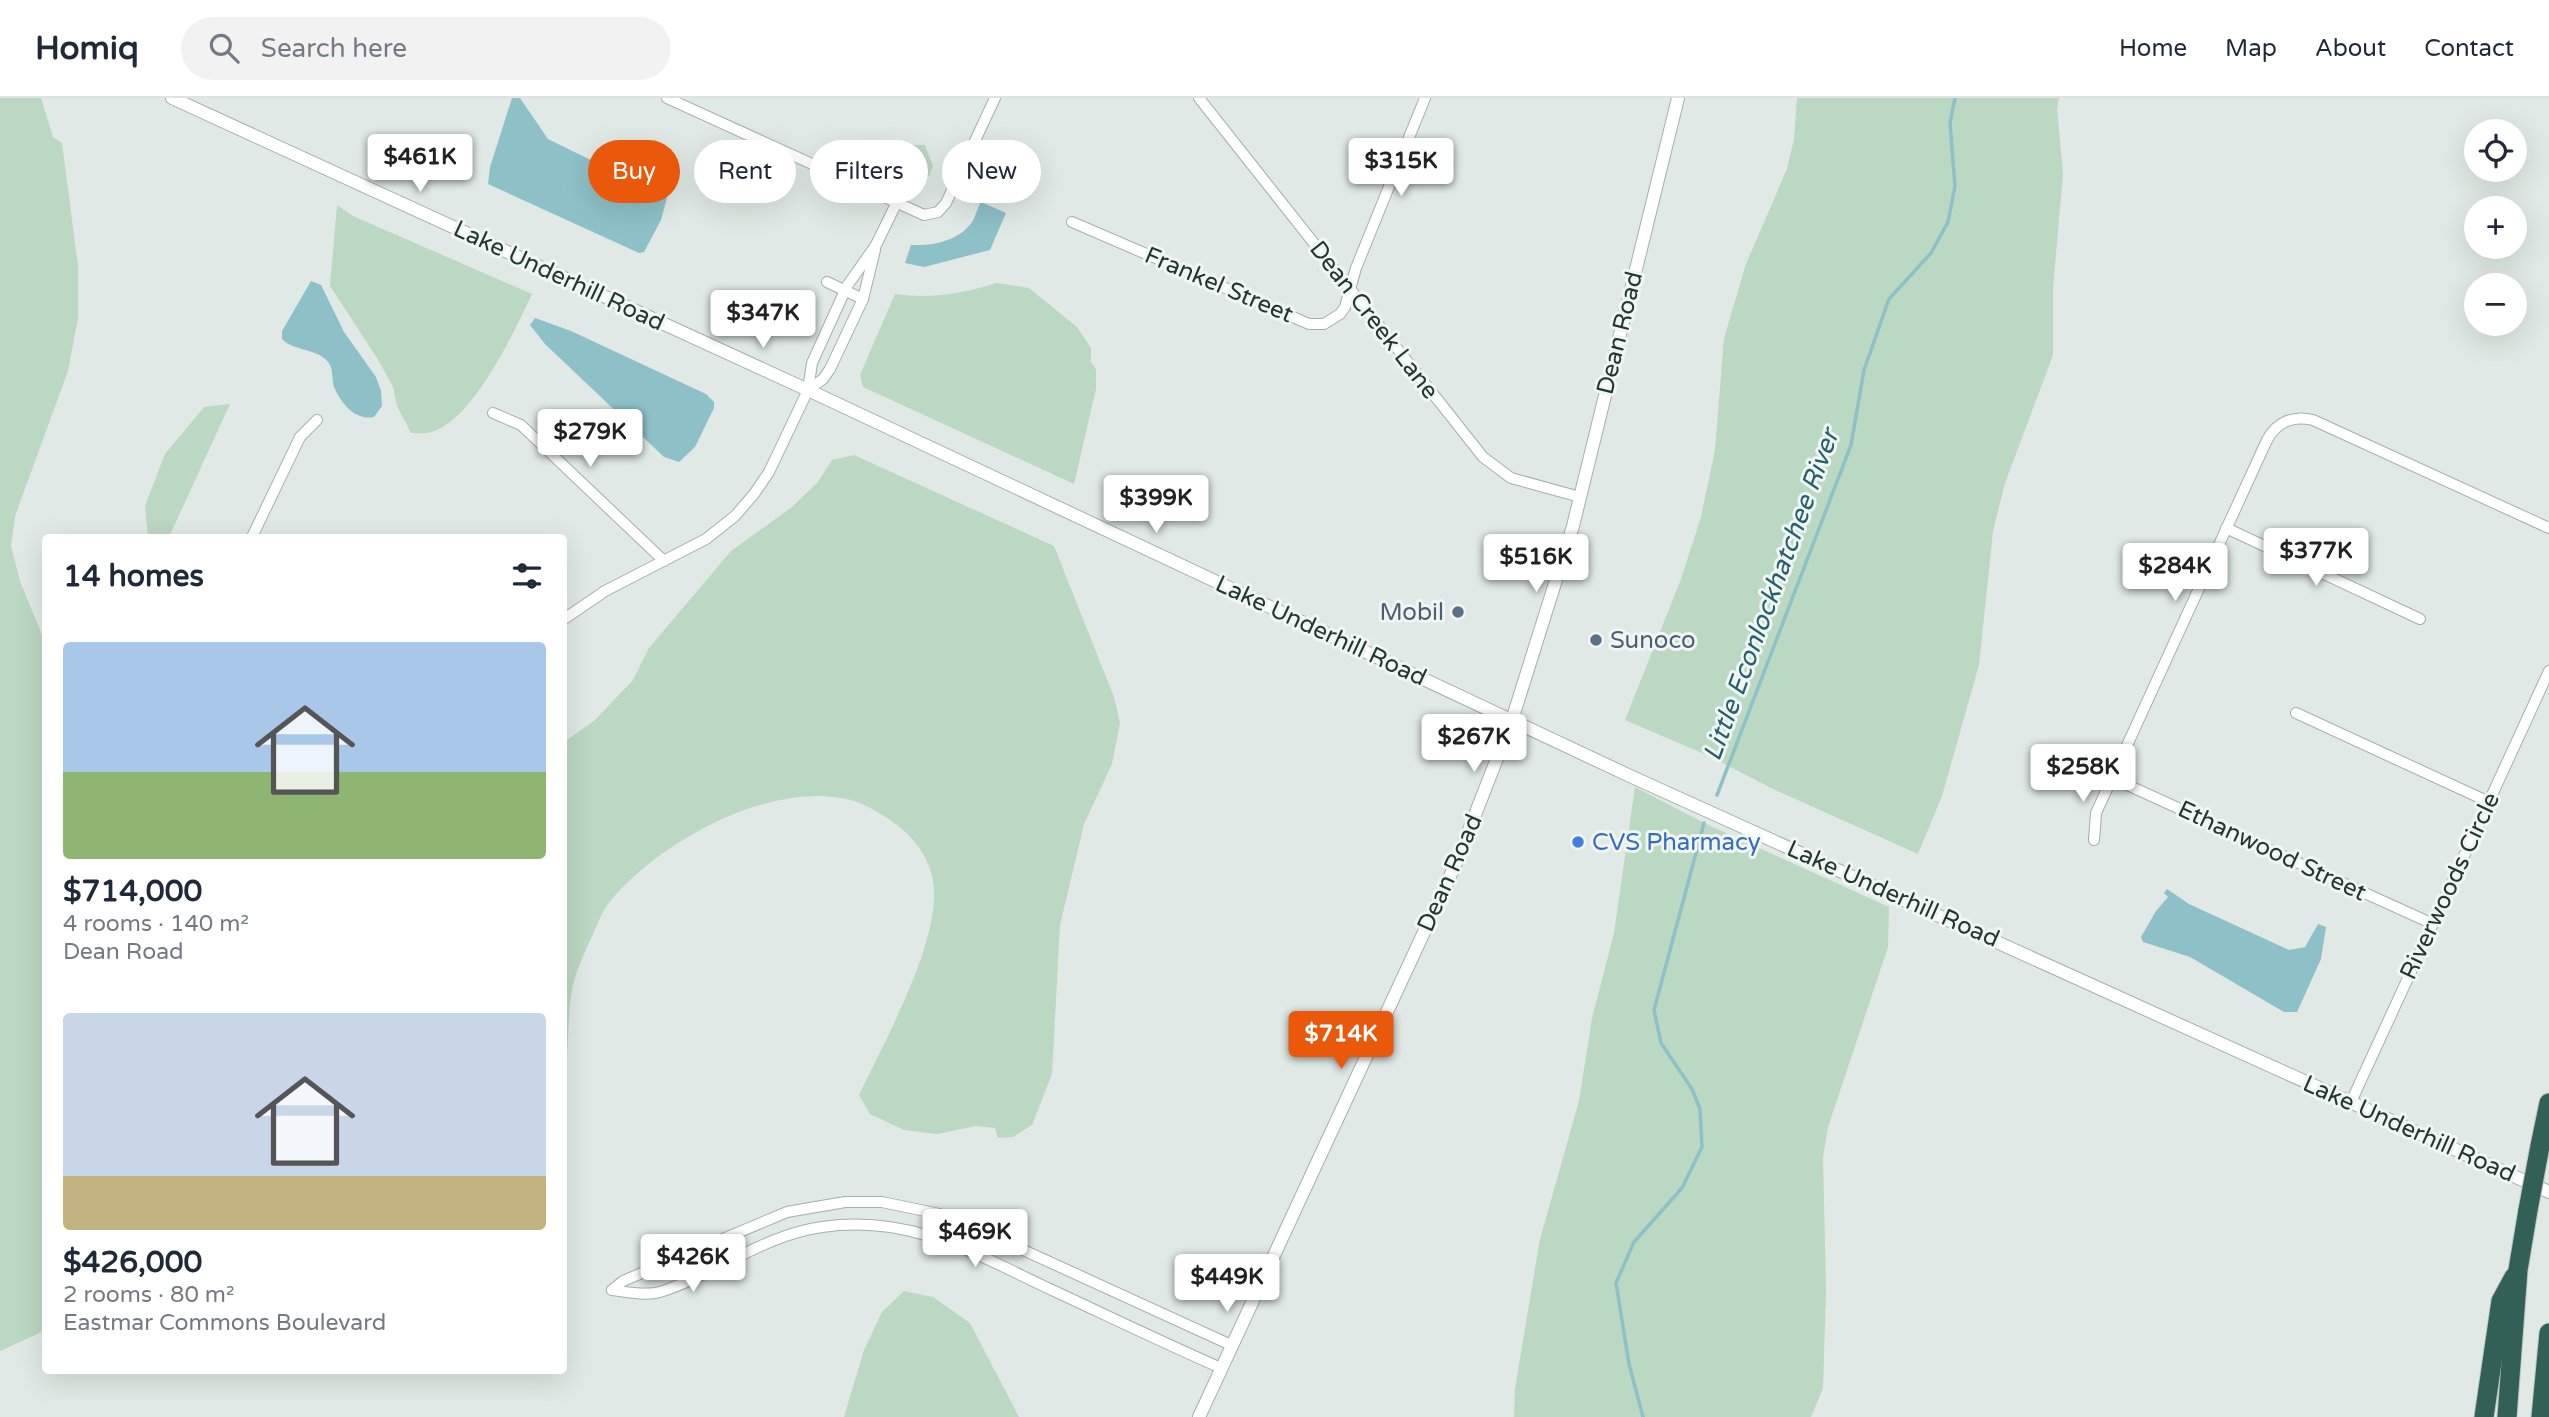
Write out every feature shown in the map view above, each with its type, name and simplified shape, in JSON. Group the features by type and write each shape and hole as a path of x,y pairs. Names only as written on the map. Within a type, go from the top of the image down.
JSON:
{"highway":[{"path":"2507,1417 2518,1270 2549,1103"},
{"path":"2484,1417 2501,1301 2518,1270"},
{"path":"2541,1417 2549,1333"}],"street":[{"name":"Lake Underhill Road","path":"172,98 808,390 1512,720 2549,1192"},
{"path":"667,98 920,215 941,210 949,198 995,98"},
{"name":"Dean Creek Lane","path":"1199,98 1490,464 1511,478 1580,497"},
{"name":"Frankel Street","path":"1072,222 1309,324 1324,324 1340,314 1425,98"},
{"name":"Dean Road","path":"1199,1417 1457,861 1512,720 1553,595 1580,497 1678,98"},
{"path":"567,617 597,596 717,531 751,499 769,472 808,390 812,363 845,290 876,245 895,204"},
{"path":"808,390 828,373 863,299 876,245"},
{"path":"827,282 863,299"},
{"path":"492,413 521,425 664,561"},
{"path":"252,534 299,439 317,420"},
{"path":"2094,840 2095,815 2226,528 2275,428 2287,420 2313,420 2549,528"},
{"path":"2226,528 2420,619"},
{"name":"Riverwoods Circle","path":"2351,1102 2549,671"},
{"path":"2295,713 2489,802"},
{"name":"Ethanwood Street","path":"2112,778 2433,924"},
{"path":"1221,1368 979,1254 934,1236 899,1227 861,1224 820,1227 779,1238 658,1292 612,1290 623,1281 787,1212 845,1202 882,1202 949,1216 1231,1345"}],"green space":[{"path":"0,98 41,98 53,137 62,143 78,266 78,318 68,371 15,516 11,546 20,581 42,635 42,1332 0,1351"},
{"path":"1797,98 2059,98 2057,108 2063,173 2053,288 2053,355 2005,483 1993,531 1979,665 1942,796 1918,854 1773,789 1709,756 1625,720 1681,579 1701,517 1715,450 1724,338 1746,264 1787,169 1794,139"},
{"path":"928,153 933,166 928,176"},
{"path":"337,205 353,216 532,294 504,351 477,393 448,424 432,432 411,433 397,406 393,387 330,286"},
{"path":"996,283 1029,288 1077,327 1091,348 1091,362 1096,369 1096,389 1074,484 863,387 860,375 895,294 946,294"},
{"path":"230,404 170,534 148,534 145,506 165,454 204,407"},
{"path":"854,455 1054,546 1114,697 1120,723 1112,764 1084,824 1060,925 1052,1074 1032,1125 1013,1137 998,1138 995,1128 976,1126 937,1134 904,1130 870,1114 859,1095 918,968 927,940 934,892 928,863 912,838 887,818 851,800 820,796 786,799 752,808 718,821 685,839 629,881 604,910 578,969 571,999 567,1055 567,740 595,720 633,680 649,648 731,551 792,507 817,483 832,460"},
{"path":"1635,787 1704,823 1889,907 1888,947 1828,1127 1823,1157 1826,1291 1823,1388 1811,1417 1514,1417 1515,1389 1540,1239 1579,1101 1592,1018 1614,933"},
{"path":"904,1291 933,1297 970,1323 1019,1417 844,1417 864,1350 882,1312"}],"water":[{"path":"512,98 520,98 548,139 588,159 588,203 665,203 661,220 644,252 639,253 488,184 490,167"},
{"path":"981,203 1006,213 990,250 924,267 905,263 911,245 937,243 953,238 972,222"},
{"path":"311,281 321,285 344,332 376,377 382,406 374,417 367,418 349,410 334,387 331,367 326,360 282,339 282,331"},
{"path":"535,318 571,331 706,394 714,402 714,408 695,447 679,462 664,457 545,344 530,325"},
{"path":"2167,889 2189,904 2289,950 2305,947 2318,924 2326,927 2321,959 2297,1012 2284,1012 2190,957 2143,942 2141,937 2156,911 2168,897 2164,893"}],"waterway":[{"name":"Little Econlockhatchee River","path":"1717,795 1851,445 1864,370 1889,299 1931,253 1948,222 1955,186 1950,123 1955,98"},
{"name":"Little Econlockhatchee River","path":"1643,1417 1629,1364 1616,1283 1634,1242 1682,1188 1702,1147 1700,1109 1692,1089 1661,1043 1654,1010 1704,823"}],"place":[{"name":"Mobil","path":"1458,612"},
{"name":"Sunoco","path":"1596,640"},
{"name":"CVS Pharmacy","path":"1578,842"}]}
